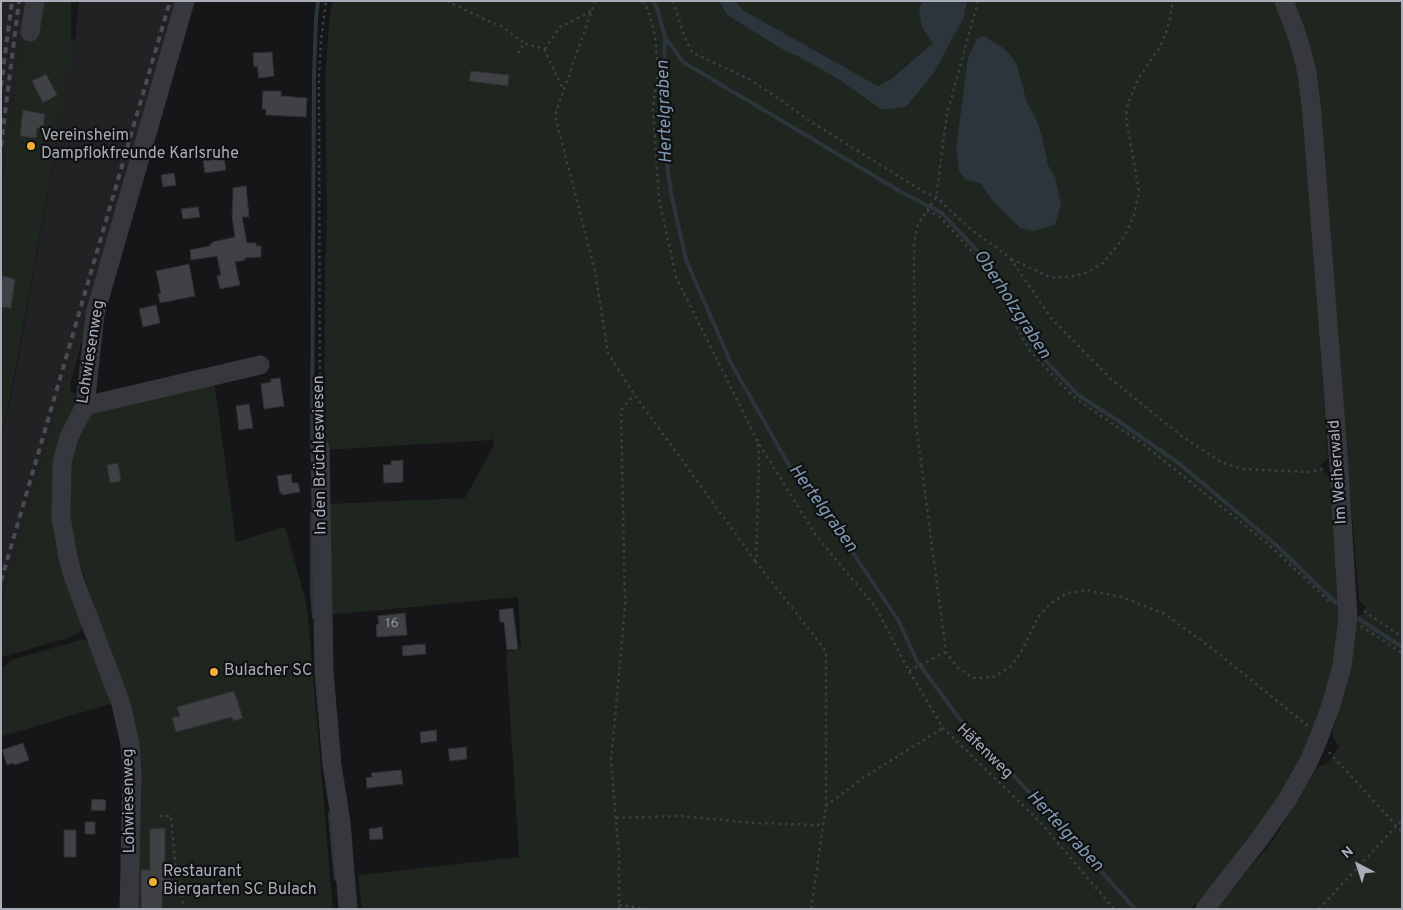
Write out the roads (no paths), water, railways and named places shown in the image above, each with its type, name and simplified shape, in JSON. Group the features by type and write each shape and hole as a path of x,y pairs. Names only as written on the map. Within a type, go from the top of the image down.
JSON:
{"street":[{"path":"30,32 35,1"},
{"name":"Lohwiesenweg","path":"129,909 132,775 130,744 121,704 73,576 68,557 61,518 62,462 68,437 85,406 95,314 185,1"},
{"name":"Im Weiherwald","path":"1205,909 1261,837 1287,800 1308,763 1331,705 1342,666 1348,612 1312,114 1308,81 1297,35 1284,1"},
{"path":"85,406 260,365"},
{"name":"In den Brüchleswiesen","path":"320,448 324,671 332,765 341,822 348,909"}],"waterway":[{"path":"312,447 314,76 318,1"},
{"name":"Hertelgraben","path":"653,1 657,8 665,37 663,135 671,193 686,260 731,363 795,476 855,556 898,620 917,661 958,717 1046,810 1135,909"},
{"name":"Oberholzgraben","path":"665,37 683,62 903,193 942,213 983,257 1034,348 1078,395 1181,465 1275,544 1336,603"},
{"path":"312,514 312,592 314,617"},
{"name":"Oberholzgraben","path":"1359,619 1402,647"},
{"path":"330,814 336,879"}],"railway":[{"path":"1,86 12,1"},
{"path":"1,146 19,1"},
{"path":"1,581 170,1"}],"place":[{"name":"Vereinsheim Dampflokfreunde Karlsruhe","path":"31,146"},
{"name":"Bulacher SC","path":"214,672"},
{"name":"Restaurant Biergarten SC Bulach","path":"153,882"}]}
